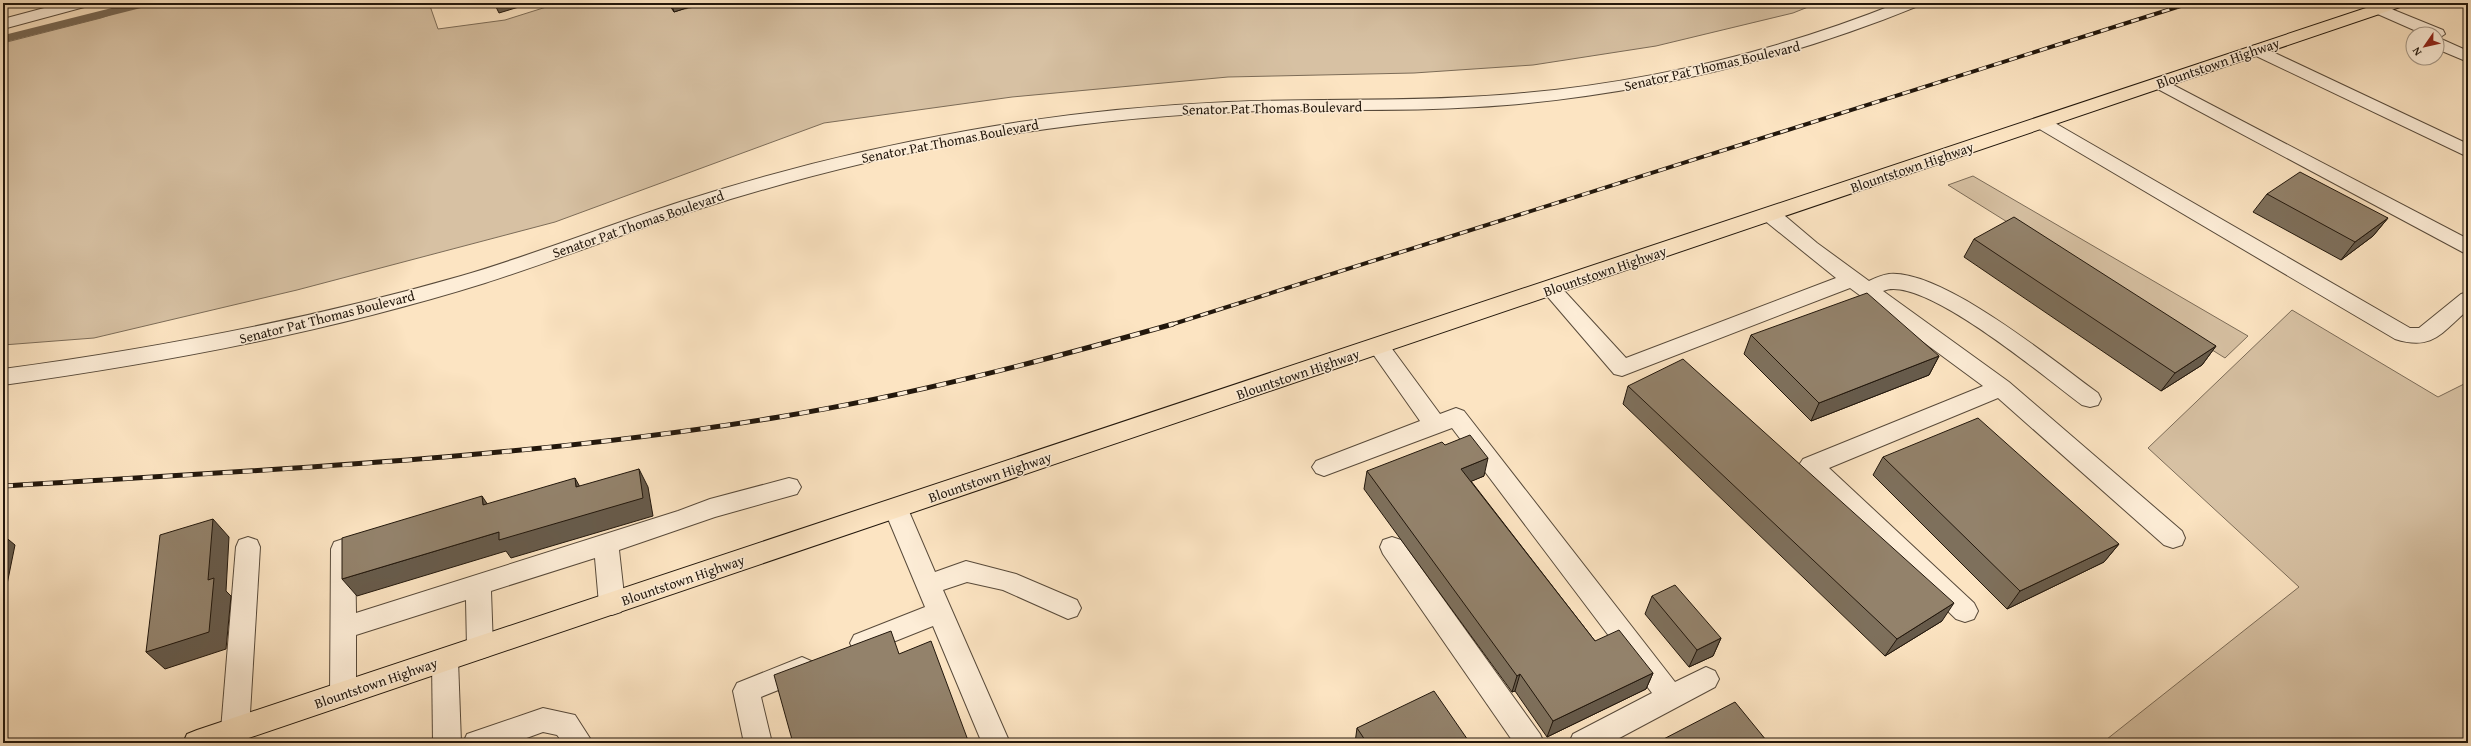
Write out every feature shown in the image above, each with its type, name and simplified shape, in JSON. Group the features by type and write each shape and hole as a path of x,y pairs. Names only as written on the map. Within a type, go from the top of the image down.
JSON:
{"main road":[{"name":"Blountstown Highway","path":"197,743 1771,215 2381,8"}],"street":[{"path":"3,24 82,3"},
{"name":"Senator Pat Thomas Boulevard","path":"3,378 144,357 225,342 380,306 537,259 716,196 841,162 937,142 1077,119 1148,112 1231,107 1407,106 1504,100 1621,86 1705,70 1809,44 1912,3"},
{"path":"2381,8 2405,26"},
{"path":"2381,8 2420,26"},
{"path":"2445,38 2468,48"},
{"path":"2445,47 2468,57"},
{"path":"2258,50 2468,151"},
{"path":"2160,83 2468,248"},
{"path":"2042,123 2402,334 2414,337 2425,335 2468,299"},
{"path":"1771,215 1810,248 2001,388 2173,538"},
{"path":"1551,289 1622,368 1860,284 1890,281 1922,286 1958,304 2090,399"},
{"path":"1380,346 1436,425"},
{"path":"1965,611 1811,465 2001,388"},
{"path":"1324,467 1456,417 1671,697"},
{"path":"343,628 606,545 685,519 710,509 789,487"},
{"path":"896,508 996,743"},
{"path":"606,545 612,604"},
{"path":"235,730 248,547"},
{"path":"1392,547 1530,743"},
{"path":"343,549 344,694"},
{"path":"929,585 966,571 1007,581 1068,608"},
{"path":"478,585 480,648"},
{"path":"758,743 746,691 940,612"},
{"path":"445,660 447,743"},
{"path":"1583,743 1706,679"},
{"path":"477,743 543,720 564,724 579,743"}],"shaded area":[{"path":"144,3 429,3 438,29 505,20 559,3 671,3 685,9 714,3 1818,3 1793,13 1656,46 1533,65 1414,73 1228,77 1012,97 824,123 555,222 297,290 94,338 3,345 3,43 101,18"},
{"path":"1973,176 2248,336 2225,358 1948,185"},
{"path":"2292,310 2438,397 2468,382 2468,743 2102,743 2299,587 2148,448"}],"building":[{"path":"2300,172 2388,218 2355,242 2267,194"},
{"path":"2014,217 2216,346 2175,373 1974,239"},
{"path":"1867,293 1939,356 1819,403 1751,335"},
{"path":"1683,359 1954,603 1897,639 1628,386"},
{"path":"1978,418 2119,544 2020,591 1883,457"},
{"path":"1470,435 1488,458 1461,469 1595,641 1619,630 1653,673 1553,721 1520,674 1517,676 1367,471 1442,442 1445,445"},
{"path":"639,469 643,498 499,540 499,532 342,579 342,538 482,496 483,505 575,478 576,487"},
{"path":"213,519 208,580 214,578 209,632 146,652 160,535"},
{"path":"1675,585 1721,638 1697,650 1652,596"},
{"path":"891,631 899,654 931,641 969,743 793,743 774,675"},
{"path":"1434,691 1470,743 1367,743 1357,728"},
{"path":"1735,702 1766,740 1759,743 1656,743"}],"waterway":[{"path":"3,39 146,3"}],"railway":[{"path":"1170,325 2190,3"},
{"path":"3,486 392,461 489,453 683,431 779,417 928,388 1026,364 1173,324"}]}
